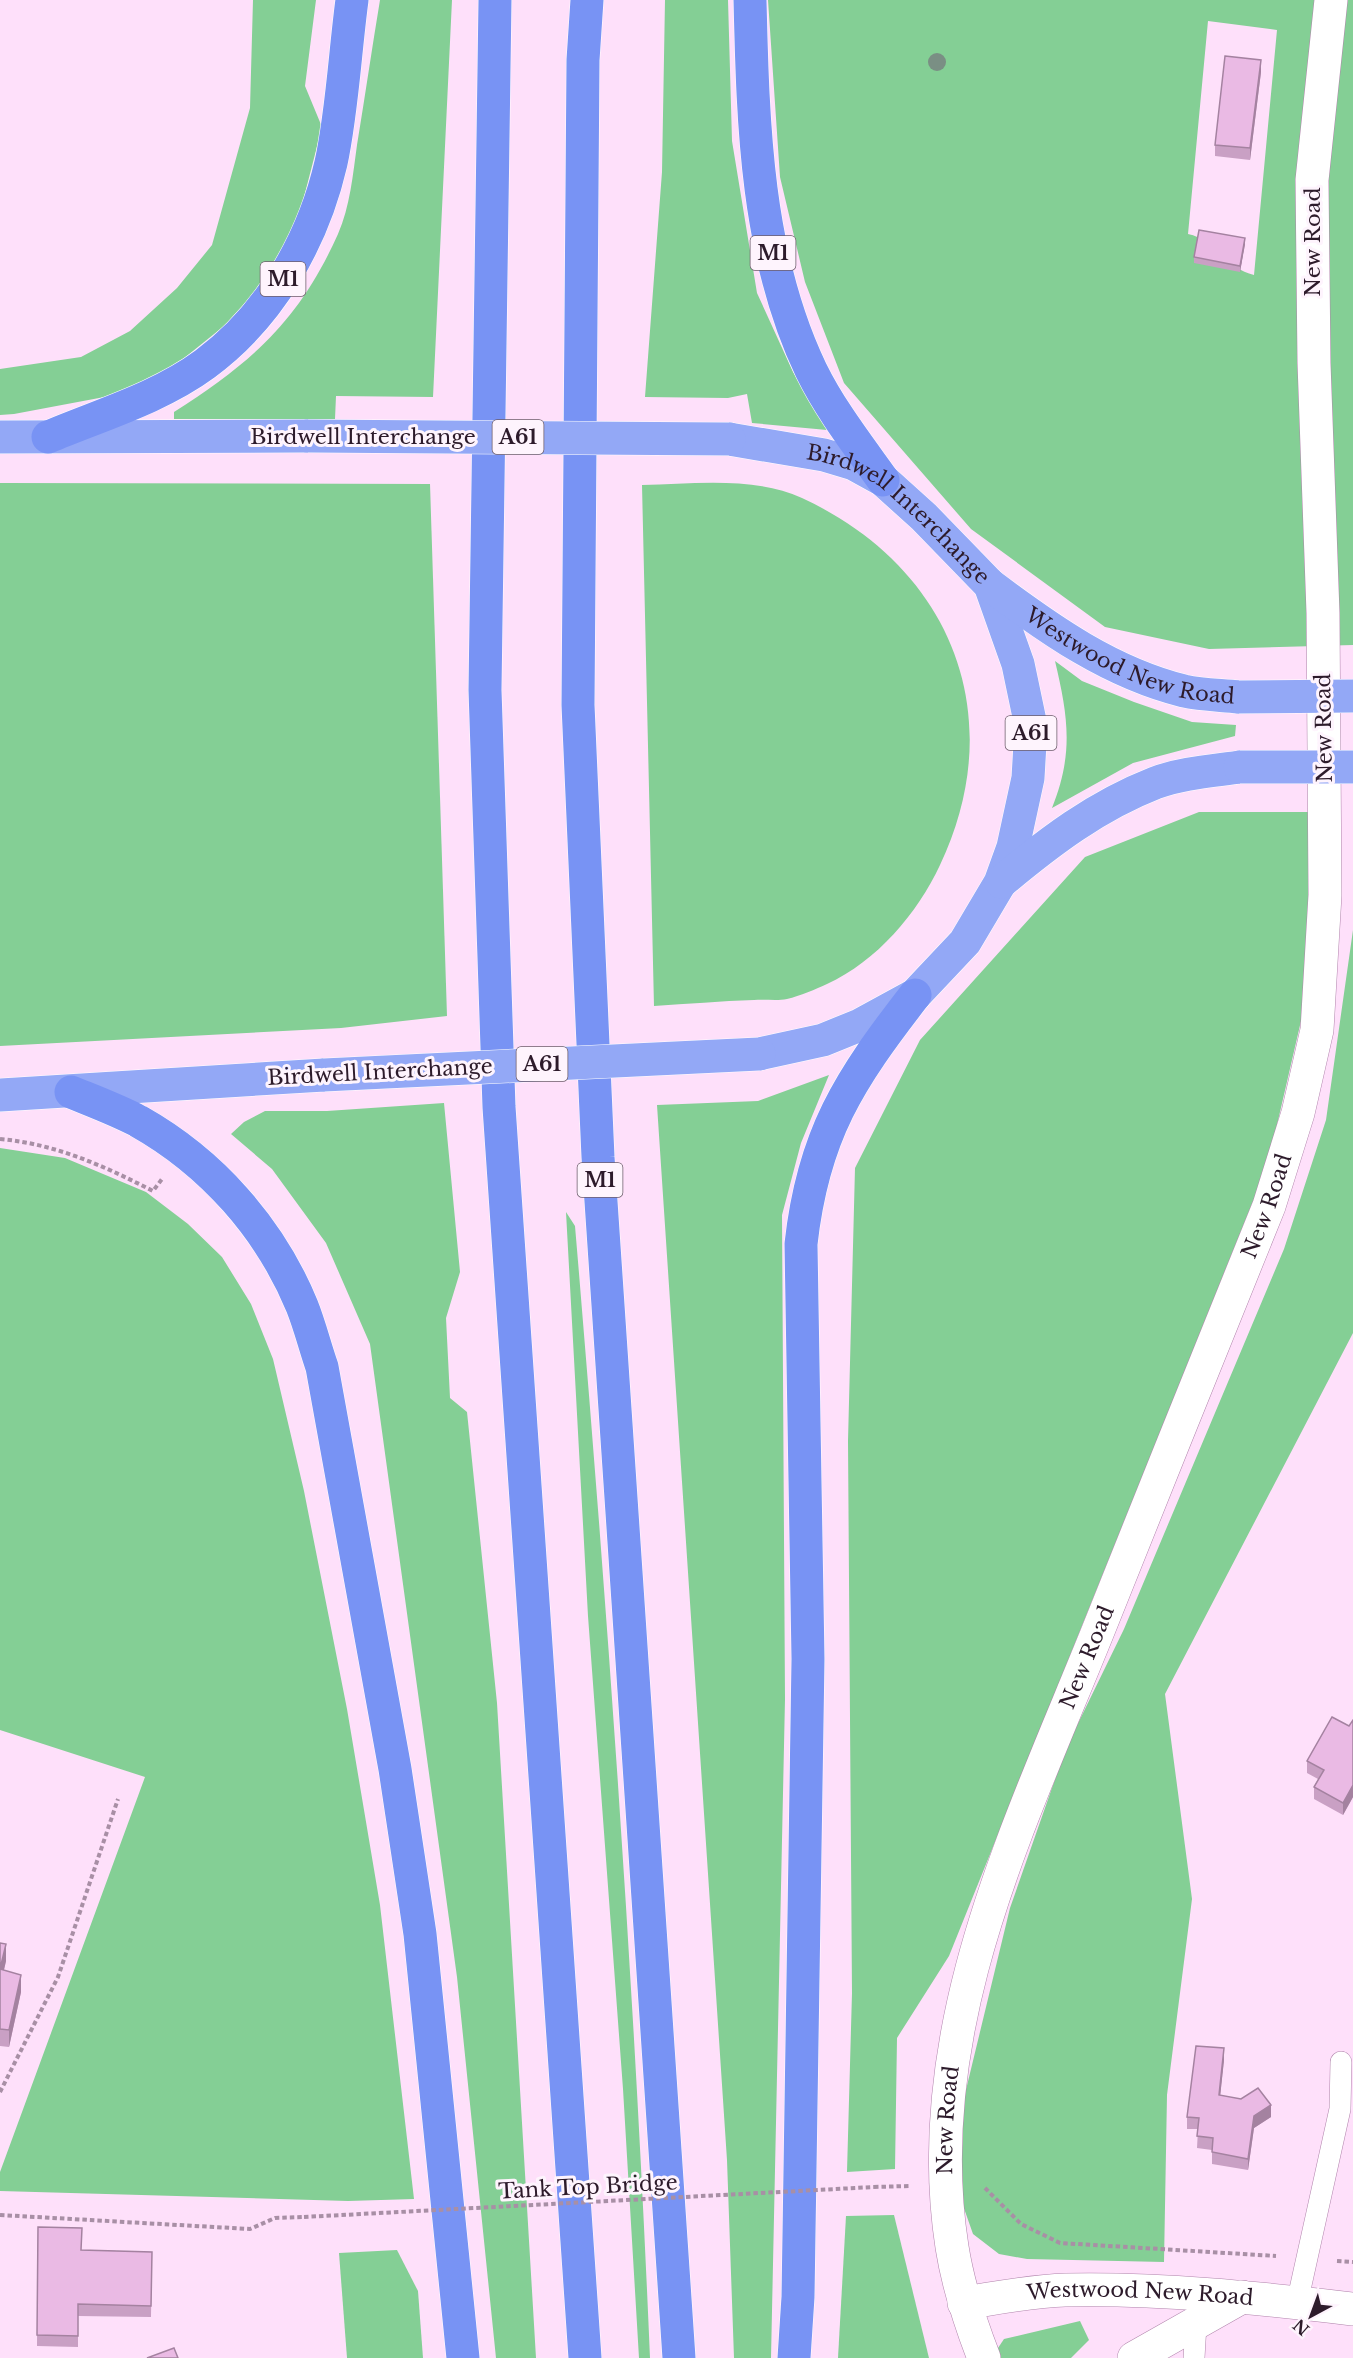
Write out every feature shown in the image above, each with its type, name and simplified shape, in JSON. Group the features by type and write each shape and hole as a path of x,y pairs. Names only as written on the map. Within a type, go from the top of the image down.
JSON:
{"highway":[{"name":"M1","path":"48,437 141,399 204,365 226,346 272,296 304,241 319,205 331,162 352,0"},
{"path":"495,0 485,690 499,1107 585,2358"},
{"name":"M1","path":"587,0 583,60 578,705 598,1156 679,2358"},
{"name":"M1","path":"750,0 753,110 761,195 785,303 811,369 825,395 884,480"},
{"name":"Birdwell Interchange","path":"0,437 308,436 729,439 825,455 854,464 884,480 949,541 990,585 1018,664 1031,726 1023,812 1000,883 965,942 915,995 860,1025 823,1040 759,1054 324,1075 0,1095"},
{"name":"Westwood New Road","path":"990,585 1075,645 1148,680 1187,692 1239,696 1353,696"},
{"name":"A61","path":"1000,883 1084,817 1167,780 1240,767 1353,767"},
{"path":"794,2358 798,2297 808,1659 801,1244 806,1197 820,1146 831,1121 874,1048 915,995"},
{"path":"70,1092 138,1121 200,1164 236,1198 255,1222 302,1306 322,1367 396,1768 420,1934 463,2358"}],"street":[{"name":"New Road","path":"984,2358 964,2303 952,2248 946,2160 947,2100 965,1989 988,1906 1046,1754 1269,1206 1298,1113 1317,1030 1325,895 1323,613 1314,363 1312,180 1331,0"},
{"name":"Westwood New Road","path":"964,2303 1063,2290 1242,2297 1353,2309"},
{"path":"1134,2358 1242,2297"}],"lane":[{"path":"1297,2303 1340,2109 1341,2062"},
{"path":"1194,2358 1196,2324"}],"path":[{"path":"0,1139 30,1142 99,1163 153,1191 182,1152"},
{"path":"0,2092 58,1977 118,1799"},
{"path":"946,2160 967,2171 1021,2224 1060,2243 1353,2262"},
{"name":"Tank Top Bridge","path":"0,2215 250,2229 275,2218 874,2187"}],"green space":[{"path":"253,0 316,0 305,86 322,127 296,228 254,293 224,326 183,359 148,380 115,395 0,415 0,369 81,357 130,331 177,288 212,245 250,108"},
{"path":"380,0 452,0 433,397 336,396 335,419 174,419 174,412 227,375 271,337 290,315 323,265 338,234 350,190"},
{"path":"665,0 728,0 732,141 757,293 793,372 827,430 752,423 747,394 728,398 645,397 662,172"},
{"path":"768,0 1353,0 1353,645 1209,649 1105,627 971,529 844,383 805,282 780,177","holes":["1208,21 1277,30 1254,275 1244,272 1205,242 1188,234"]},
{"path":"0,483 430,484 447,1016 341,1028 0,1046"},
{"path":"744,484 783,491 802,498 854,527 896,563 930,605 954,651 967,701 969,754 961,809 940,865 920,901 879,949 863,963 845,974 792,998 654,1006 642,485"},
{"path":"1055,661 1082,681 1134,702 1192,722 1236,725 1235,736 1133,763 1052,808 1064,770 1067,734"},
{"path":"1199,812 1312,812 1307,995 1268,1164 949,1956 897,2038 895,2169 847,2172 852,1993 848,1441 855,1168 920,1040 1085,857"},
{"path":"1353,930 1353,1333 1165,1694 1192,1899 1167,2095 1164,2262 1027,2259 999,2254 973,2234 960,2197 964,2098 1010,1908 1066,1748 1124,1629 1284,1249 1326,1120"},
{"path":"829,1075 801,1143 782,1215 785,1699 771,2358 734,2358 727,2160 657,1105 758,1101"},
{"path":"444,1103 460,1272 446,1318 450,1398 467,1412 497,1703 536,2358 496,2358 457,1977 370,1344 326,1243 272,1169 231,1134 244,1122 265,1111 327,1111"},
{"path":"0,1148 65,1158 146,1192 188,1224 222,1257 251,1304 273,1359 304,1491 347,1709 380,1905 414,2199 348,2201 0,2191 0,2172 145,1777 0,1730"},
{"path":"566,1212 575,1226 609,1650 628,1933 650,2358 639,2358 623,2089 588,1616"},
{"path":"894,2215 929,2358 838,2358 846,2216"},
{"path":"397,2250 418,2291 423,2358 347,2358 339,2253"},
{"path":"1080,2321 1089,2340 1071,2358 1001,2358 998,2348 1004,2339"}],"building":[{"path":"1225,56 1261,60 1250,148 1215,145"},
{"path":"1199,230 1245,238 1240,266 1194,257"},
{"path":"1332,1717 1349,1726 1353,1720 1353,1785 1343,1803 1314,1787 1324,1770 1307,1761"},
{"path":"0,1943 6,1944 0,1969"},
{"path":"0,1969 21,1975 9,2030 0,2029"},
{"path":"1196,2046 1224,2048 1219,2095 1241,2099 1258,2088 1271,2105 1254,2116 1248,2159 1212,2152 1213,2138 1197,2136 1199,2118 1187,2117"},
{"path":"38,2227 82,2228 81,2250 152,2252 151,2306 78,2304 78,2336 37,2335"},
{"path":"174,2348 178,2358 147,2358"}]}
